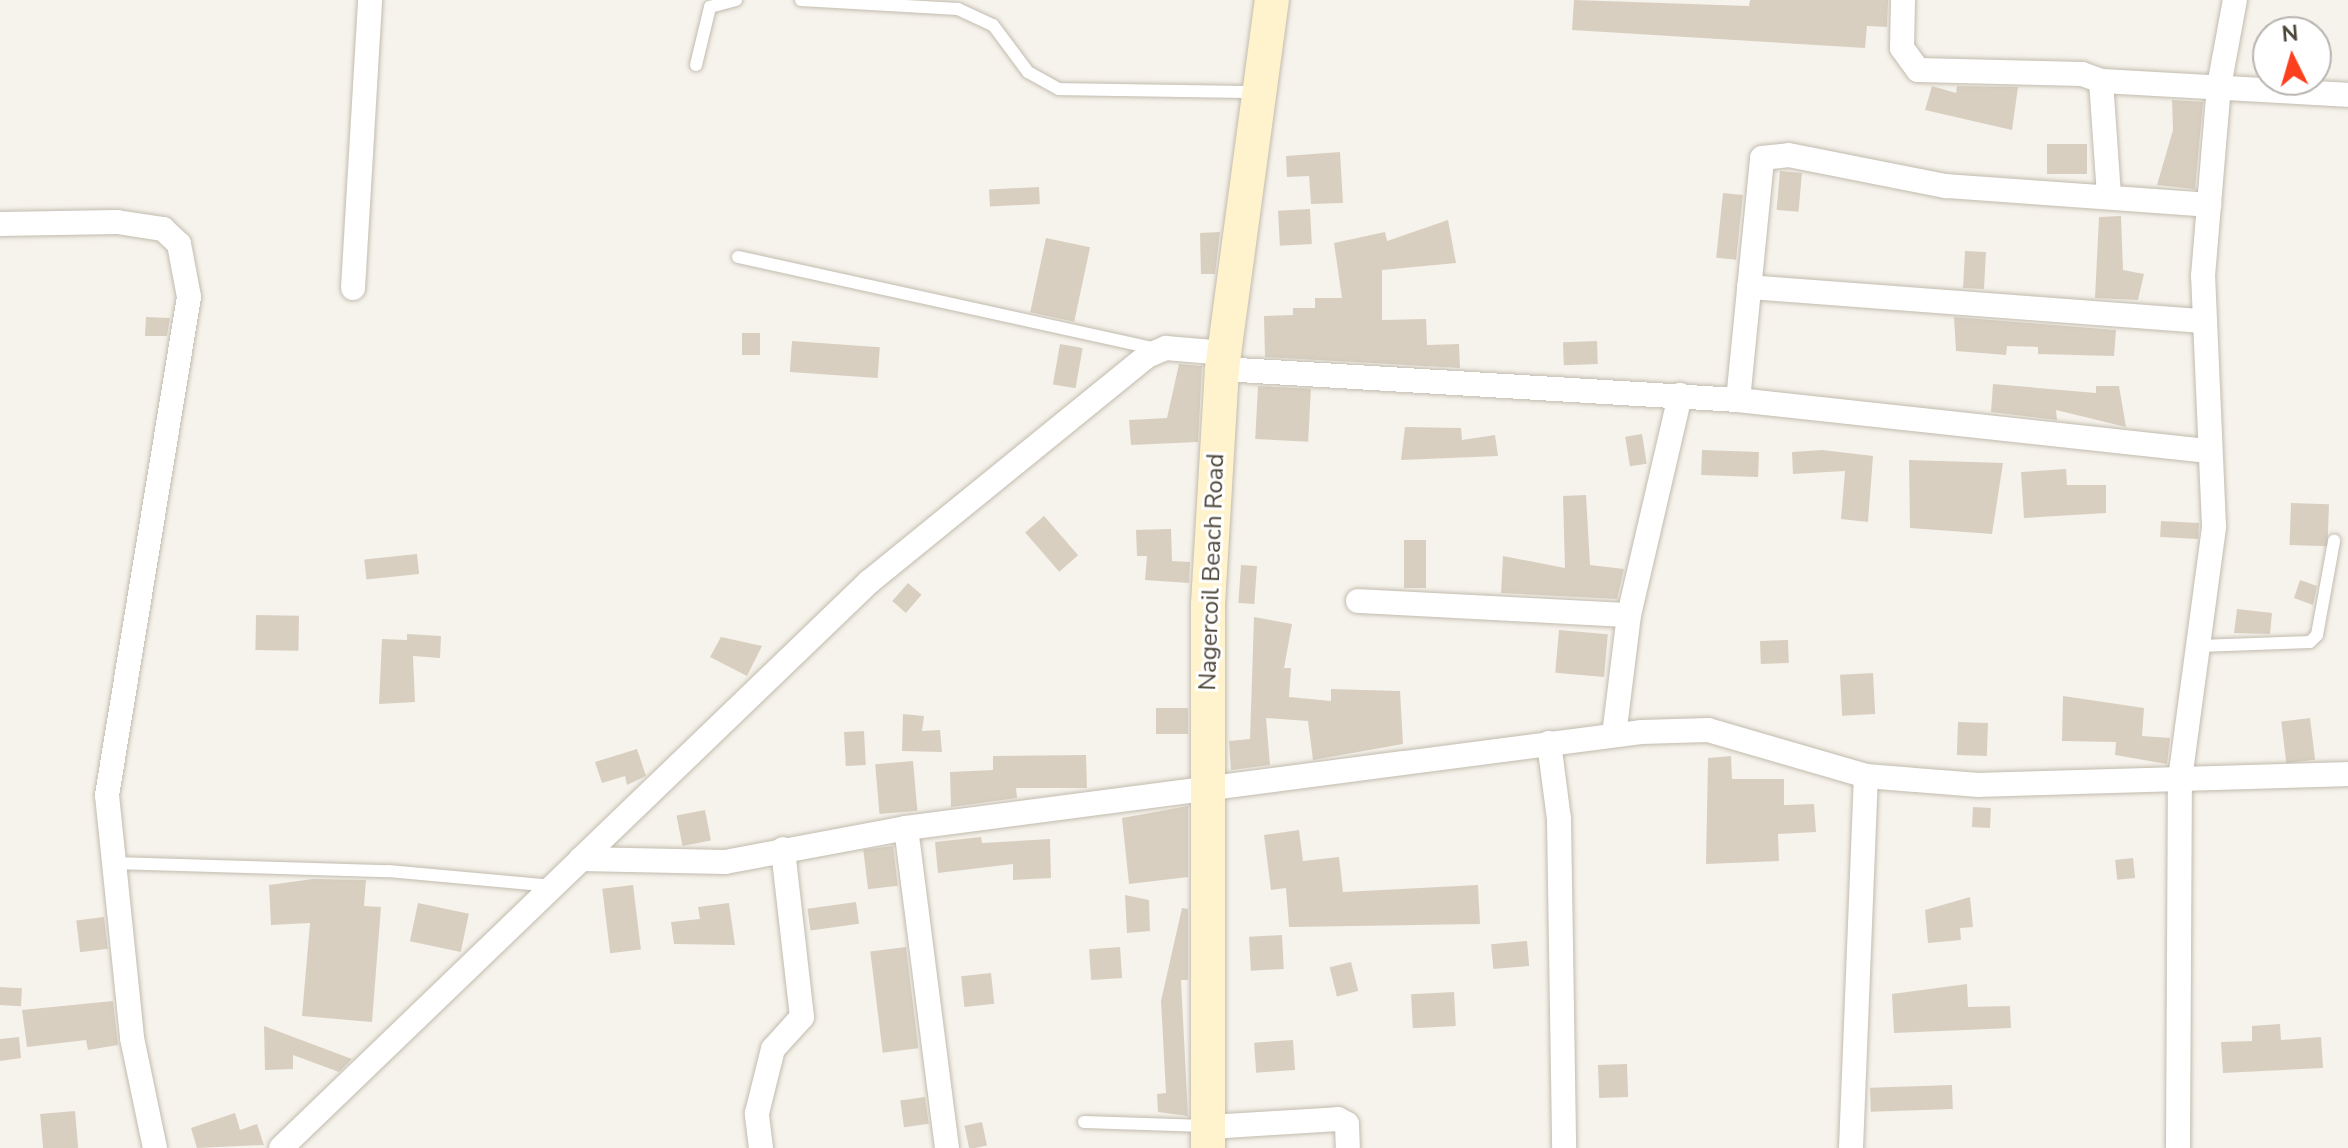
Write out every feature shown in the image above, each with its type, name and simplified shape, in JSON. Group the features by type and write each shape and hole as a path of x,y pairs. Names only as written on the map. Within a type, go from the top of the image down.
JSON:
{"main road":[{"name":"Nagercoil Beach Road","path":"1208,1137 1206,788 1224,361 1272,0"}],"street":[{"path":"353,288 370,0"},
{"path":"1903,0 1902,48 1918,70 2082,74 2101,81 2348,95"},
{"path":"2178,1148 2180,779 2214,526 2201,321 2219,86 2235,0"},
{"path":"2101,81 2109,196"},
{"path":"1738,400 1757,164 1773,154 1946,186 2209,205"},
{"path":"0,224 117,222 163,229 179,244 189,297 116,718 107,795 132,1038 155,1148"},
{"path":"1749,287 2201,321"},
{"path":"281,1148 869,582 1156,349 1224,361 1738,400 2208,451"},
{"path":"1614,735 1629,615 1680,395"},
{"path":"1358,601 1629,615"},
{"path":"581,859 685,866 906,828 1206,788 1614,735 1708,730 1866,776 1979,785 2348,774"},
{"path":"1549,743 1559,819 1564,1148"},
{"path":"1851,1148 1866,776"},
{"path":"906,828 947,1148"},
{"path":"761,1148 757,1113 773,1049 802,1017 783,849"},
{"path":"1208,1137 1338,1119 1347,1124 1348,1148"}],"lane":[{"path":"696,65 710,7 736,0"},
{"path":"801,0 958,9 993,25 1028,72 1059,89 1260,92"},
{"path":"738,257 1156,349"},
{"path":"2199,646 2310,642 2317,635 2334,541"},
{"path":"114,863 388,871 556,886"},
{"path":"1084,1122 1208,1137"}],"building":[{"path":"1574,0 1749,6 1750,0 1888,0 1887,27 1867,26 1865,48 1572,30"},
{"path":"1932,86 1956,93 1957,86 2018,87 2012,130 1925,110"},
{"path":"2172,100 2203,102 2195,189 2157,185 2173,130"},
{"path":"2047,144 2087,144 2087,174 2047,174"},
{"path":"1340,152 1343,203 1311,204 1309,176 1287,177 1286,156"},
{"path":"1780,171 1802,173 1799,212 1777,210"},
{"path":"1039,187 1040,204 990,207 989,190"},
{"path":"1723,193 1743,195 1736,260 1716,258"},
{"path":"1310,209 1312,244 1280,246 1278,211"},
{"path":"2121,216 2123,270 2144,274 2138,300 2095,298 2099,217"},
{"path":"1448,220 1456,263 1382,270 1382,320 1426,319 1427,345 1459,344 1460,368 1265,357 1264,316 1293,315 1293,308 1315,308 1315,298 1342,298 1334,243 1385,232 1387,241"},
{"path":"1220,232 1215,274 1201,274 1200,233"},
{"path":"1046,238 1090,247 1074,322 1030,312"},
{"path":"1965,251 1986,252 1984,289 1963,288"},
{"path":"146,317 170,318 167,336 145,336"},
{"path":"1954,317 2116,330 2114,356 2038,354 2038,347 2007,346 2006,355 1956,351"},
{"path":"742,333 760,333 760,355 742,355"},
{"path":"792,341 880,347 878,378 790,372"},
{"path":"1597,341 1598,364 1564,365 1563,342"},
{"path":"1060,344 1083,348 1076,388 1053,384"},
{"path":"1179,364 1202,366 1198,442 1131,445 1129,420 1167,418"},
{"path":"1993,384 2096,393 2096,386 2119,386 2126,427 2056,410 2057,420 1991,412"},
{"path":"1258,386 1311,389 1308,442 1255,439"},
{"path":"1405,427 1461,428 1462,440 1495,435 1498,456 1401,460"},
{"path":"1642,434 1647,464 1630,466 1625,437"},
{"path":"1702,450 1759,452 1758,477 1701,475"},
{"path":"1822,450 1873,456 1868,522 1841,519 1845,471 1793,474 1792,452"},
{"path":"1909,460 2003,463 1992,534 1910,528"},
{"path":"2066,469 2067,485 2106,485 2106,513 2024,518 2021,472"},
{"path":"1586,495 1590,565 1624,569 1617,599 1501,593 1503,556 1565,568 1563,496"},
{"path":"2291,503 2329,504 2328,546 2290,545"},
{"path":"1044,516 1078,555 1059,572 1025,532"},
{"path":"2161,521 2199,523 2198,539 2160,537"},
{"path":"1171,529 1172,561 1190,562 1189,583 1145,580 1147,556 1137,556 1136,530"},
{"path":"1404,540 1426,540 1426,588 1404,588"},
{"path":"417,554 419,574 366,579 364,560"},
{"path":"1241,565 1257,566 1254,604 1238,603"},
{"path":"2300,580 2317,586 2313,605 2294,598"},
{"path":"908,583 922,595 906,613 892,601"},
{"path":"2237,609 2272,613 2270,634 2234,633"},
{"path":"256,615 299,616 298,651 255,650"},
{"path":"1254,617 1292,624 1284,668 1291,668 1289,697 1331,701 1331,689 1400,691 1403,744 1313,760 1308,721 1266,718 1270,765 1231,770 1229,741 1250,739"},
{"path":"1559,630 1608,634 1604,677 1555,673"},
{"path":"407,634 441,636 440,658 413,656 415,702 379,704 382,639 407,640"},
{"path":"721,637 762,646 747,676 710,657"},
{"path":"1788,640 1789,663 1761,664 1760,641"},
{"path":"1873,673 1875,714 1842,716 1840,675"},
{"path":"2063,696 2144,708 2142,736 2170,738 2167,764 2115,755 2116,742 2062,741"},
{"path":"1156,708 1188,708 1188,734 1156,734"},
{"path":"903,714 924,716 922,731 940,730 942,752 902,751"},
{"path":"2310,718 2315,760 2286,763 2281,722"},
{"path":"1958,722 1988,723 1987,756 1957,755"},
{"path":"864,731 866,765 846,766 844,732"},
{"path":"637,749 646,776 627,785 625,776 602,783 595,762"},
{"path":"1086,755 1087,788 1016,788 1017,798 951,807 950,772 993,770 993,756"},
{"path":"1731,756 1732,779 1784,779 1784,805 1814,804 1816,832 1778,834 1779,861 1706,864 1708,758"},
{"path":"913,761 917,811 880,814 875,764"},
{"path":"1188,806 1188,877 1129,884 1122,818"},
{"path":"1973,807 1991,808 1990,828 1972,827"},
{"path":"705,810 711,840 682,846 677,816"},
{"path":"1299,830 1303,861 1339,857 1343,892 1478,885 1480,924 1289,927 1286,888 1271,890 1264,835"},
{"path":"981,837 982,843 1050,839 1051,878 1013,880 1013,864 938,873 935,842"},
{"path":"893,846 898,886 868,889 863,850"},
{"path":"2133,858 2135,878 2117,880 2115,860"},
{"path":"313,879 366,880 364,906 381,907 372,1022 302,1016 310,923 271,925 269,885"},
{"path":"633,885 641,950 610,953 602,889"},
{"path":"1125,895 1149,900 1150,931 1127,933"},
{"path":"1970,897 1973,927 1960,928 1961,940 1928,943 1925,910"},
{"path":"856,902 859,924 811,931 807,909"},
{"path":"418,903 469,914 461,952 410,941"},
{"path":"729,903 735,945 674,944 671,922 700,919 698,907"},
{"path":"1182,908 1188,909 1188,980 1181,980 1188,1116 1158,1112 1157,1094 1166,1093 1161,1001"},
{"path":"104,917 108,949 80,952 76,920"},
{"path":"1282,935 1284,969 1251,971 1249,937"},
{"path":"1527,941 1529,966 1493,969 1491,944"},
{"path":"906,947 918,1048 883,1053 870,951"},
{"path":"1120,947 1122,978 1091,980 1089,949"},
{"path":"1351,962 1358,991 1337,996 1330,967"},
{"path":"991,973 994,1004 964,1007 961,976"},
{"path":"1967,984 1968,1007 2010,1006 2011,1028 1894,1033 1892,994"},
{"path":"0,987 22,988 21,1006 0,1005"},
{"path":"1454,992 1456,1026 1413,1028 1411,994"},
{"path":"113,1001 118,1045 88,1050 86,1040 27,1047 22,1010"},
{"path":"2280,1024 2281,1040 2321,1037 2323,1068 2223,1073 2221,1042 2252,1041 2252,1026"},
{"path":"264,1026 352,1059 339,1072 293,1055 293,1069 265,1070"},
{"path":"19,1037 21,1058 0,1061 0,1039"},
{"path":"1293,1040 1295,1070 1256,1073 1254,1043"},
{"path":"1627,1064 1628,1097 1599,1098 1598,1065"},
{"path":"1952,1085 1953,1109 1871,1112 1870,1088"},
{"path":"925,1097 929,1124 904,1127 900,1100"},
{"path":"75,1111 78,1148 43,1148 40,1114"},
{"path":"235,1113 240,1130 257,1124 264,1145 197,1148 191,1128"},
{"path":"982,1122 987,1145 969,1148 964,1126"}]}
